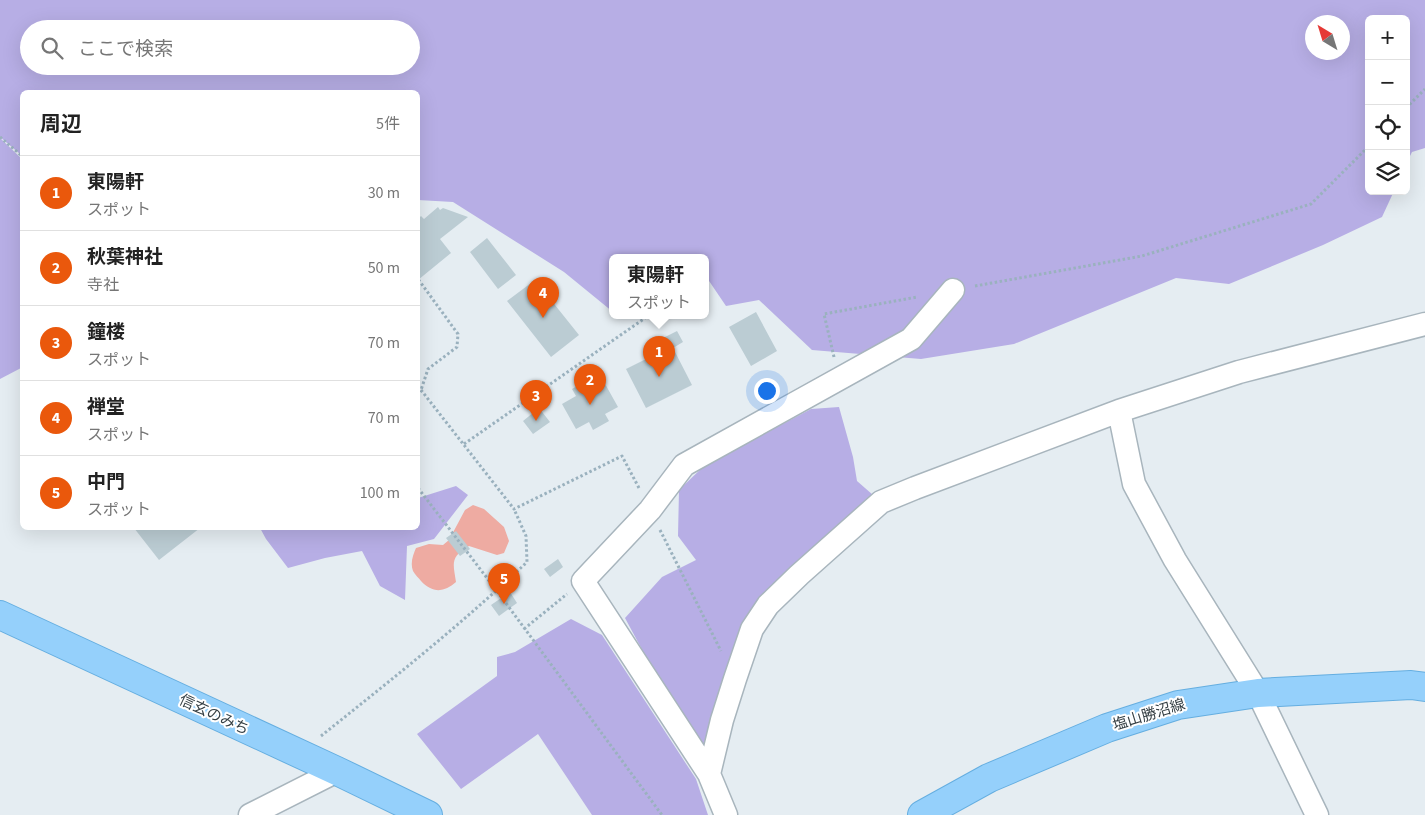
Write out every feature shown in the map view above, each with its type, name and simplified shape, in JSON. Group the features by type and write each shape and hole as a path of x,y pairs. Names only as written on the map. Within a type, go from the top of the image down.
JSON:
{"main road":[{"name":"信玄のみち","path":"0,616 338,771 428,815"},
{"name":"塩山勝沼線","path":"922,815 989,778 1107,728 1178,704 1258,693 1411,685 1425,687"}],"street":[{"path":"726,815 709,774 582,581 650,510 684,465 911,339 953,290"},
{"path":"709,774 722,720 752,629 768,605 882,502 1119,411 1240,372 1425,324"},
{"path":"1119,411 1134,484 1175,560 1258,693 1317,815"},
{"path":"250,815 338,771"}],"path":[{"path":"1409,105 1425,89"},
{"path":"0,137 20,154"},
{"path":"838,380 824,314 1142,256 1311,204 1365,150"},
{"path":"420,282 458,334 456,347 428,369 420,389"},
{"path":"464,444 644,319"},
{"path":"299,754 442,638 526,562 526,536 514,509 464,444 420,392"},
{"path":"514,509 622,456 735,679"},
{"path":"420,491 662,815"},
{"path":"524,629 582,581"}],"shaded area":[{"path":"0,0 1425,0 1425,148 1412,152 1410,156 1410,15 1365,15 1365,195 1392,195 1382,217 1323,245 1229,284 1176,278 1014,344 921,359 812,350 759,300 726,306 709,281 709,254 609,254 609,309 564,272 453,202 420,200 420,90 20,90 20,154 0,137"},
{"path":"0,138 20,157 20,369 0,379"},
{"path":"839,407 853,457 857,481 881,502 768,605 709,774 625,618 662,577 696,560 678,536 679,490 705,465 811,409"},
{"path":"456,486 468,495 434,539 407,546 405,600 380,586 362,551 288,568 261,530 420,530 420,497"},
{"path":"473,505 484,509 504,527 509,541 504,553 497,555 469,546 454,561 456,582 443,590 429,588 421,581 412,568 416,548 429,544 443,545 449,540 465,510"},
{"path":"571,619 602,635 696,779 708,815 592,815 538,734 461,789 417,734 497,676 497,657 515,652"}],"building":[{"path":"438,207 440,210 443,208 468,217 440,239 451,253 420,278 420,217 424,219"},
{"path":"487,238 516,275 498,289 470,252"},
{"path":"535,280 579,335 551,357 507,301"},
{"path":"756,312 777,351 751,366 729,327"},
{"path":"677,331 683,342 673,348 692,385 646,408 626,369 664,350 659,340"},
{"path":"588,380 592,388 604,382 618,407 605,414 609,421 593,430 589,422 576,429 562,404 576,396 572,389"},
{"path":"539,408 550,422 533,434 523,421"},
{"path":"136,530 197,530 159,560"},
{"path":"456,531 470,549 460,556 446,538"},
{"path":"558,559 563,567 550,577 544,569"},
{"path":"510,592 517,603 499,616 491,605"}],"place":[{"name":"禅堂","path":"543,318"},
{"name":"東陽軒","path":"659,377"},
{"name":"秋葉神社","path":"590,405"},
{"name":"鐘楼","path":"536,421"},
{"name":"中門","path":"504,604"}]}
